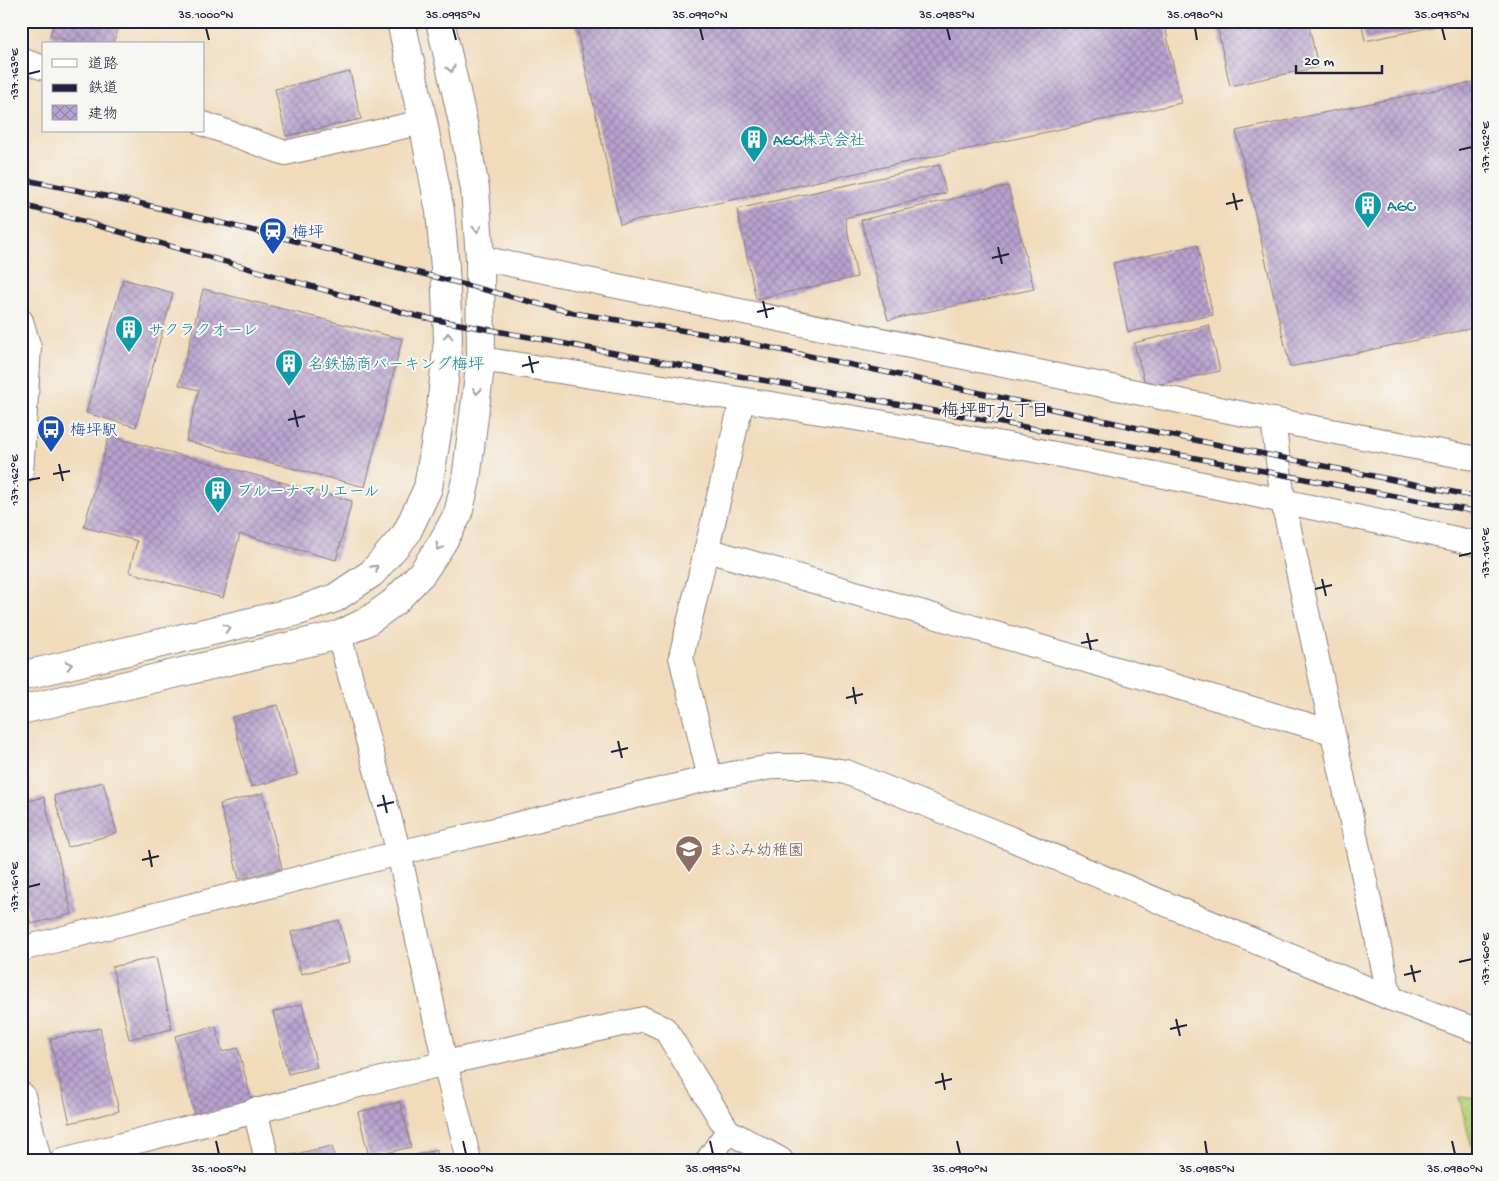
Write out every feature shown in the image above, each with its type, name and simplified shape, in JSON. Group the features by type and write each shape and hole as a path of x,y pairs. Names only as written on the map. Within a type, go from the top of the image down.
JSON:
{"street":[{"path":"21,676 298,611 335,598 372,573 406,534 428,488 441,408 448,340 440,211 401,21"},
{"path":"21,710 339,635 368,621 394,602 422,572 442,543 458,514 466,480 481,359 480,258 475,189 462,118 440,21"},
{"path":"21,60 42,67"},
{"path":"205,124 285,153 423,122"},
{"path":"480,258 1273,420 1478,459"},
{"path":"21,321 29,348 21,472"},
{"path":"481,359 742,400 1024,448 1283,501 1478,544"},
{"path":"710,778 682,657 742,400"},
{"path":"1273,420 1283,501 1390,998"},
{"path":"707,550 1332,732"},
{"path":"339,635 400,853 445,1063 469,1160"},
{"path":"21,949 400,853 710,778 777,766 808,766 846,772 990,830 1390,998 1478,1031"},
{"path":"63,1160 445,1063 644,1019 665,1029 728,1131 781,1160"},
{"path":"21,1096 37,1160"},
{"path":"255,1110 267,1160"},
{"path":"708,1160 728,1131"}],"green space":[{"path":"1459,1097 1478,1099 1478,1160 1475,1160"}],"building":[{"path":"55,21 121,21 114,42 70,42 50,35"},
{"name":"AGC株式会社","path":"575,21 1164,21 1181,103 620,224"},
{"path":"1216,21 1308,21 1318,67 1230,86"},
{"path":"1361,21 1456,21 1456,22 1365,41"},
{"path":"350,72 361,119 286,136 275,89"},
{"name":"AGC","path":"1478,81 1478,327 1290,367 1236,131"},
{"path":"939,165 946,193 845,218 857,277 756,299 737,209"},
{"path":"1008,186 1034,289 888,320 861,220"},
{"path":"1197,245 1213,315 1128,332 1113,263"},
{"name":"サクラクオーレ","path":"123,279 173,293 136,427 86,413"},
{"name":"名鉄協商パーキング梅坪","path":"203,289 402,339 365,487 186,441 199,390 179,385"},
{"path":"1209,325 1220,371 1146,387 1134,343"},
{"name":"プルーナマリエール","path":"109,436 352,501 336,560 240,534 223,598 129,572 137,541 84,527"},
{"path":"278,705 297,775 251,787 232,717"},
{"path":"103,782 117,833 68,847 54,796"},
{"path":"263,793 282,868 239,879 220,804"},
{"path":"44,797 72,914 31,924 21,884 21,803"},
{"path":"339,920 350,962 301,974 291,932"},
{"path":"156,957 172,1029 129,1039 112,967"},
{"path":"302,1004 317,1067 288,1074 273,1012"},
{"path":"216,1026 222,1052 238,1048 252,1102 195,1117 175,1036"},
{"path":"100,1028 119,1111 70,1123 50,1039"},
{"path":"400,1102 411,1147 369,1157 358,1112"},
{"path":"332,1146 335,1160 281,1160 281,1157"},
{"path":"437,1150 439,1160 398,1160 398,1159"}],"railway":[{"path":"21,179 130,201 284,238 574,313 705,334 1160,433 1478,497"},
{"path":"21,205 416,316 1159,451 1478,512"}],"place":[{"name":"AGC株式会社","path":"754,163"},
{"name":"AGC","path":"1368,229"},
{"name":"梅坪","path":"273,255"},
{"name":"サクラクオーレ","path":"129,353"},
{"name":"名鉄協商パーキング梅坪","path":"289,387"},
{"name":"梅坪駅","path":"51,453"},
{"name":"プルーナマリエール","path":"218,514"},
{"name":"まふみ幼稚園","path":"689,873"}],"district":[{"name":"梅坪町九丁目","path":"995,410"}]}
